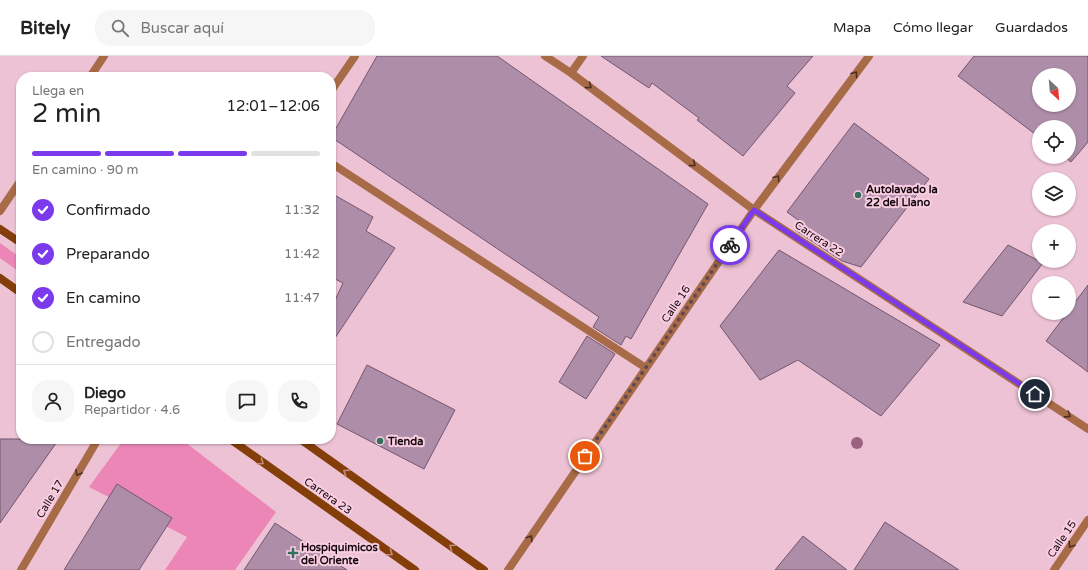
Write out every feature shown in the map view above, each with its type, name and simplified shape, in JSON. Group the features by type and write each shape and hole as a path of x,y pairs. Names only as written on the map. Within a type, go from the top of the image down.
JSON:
{"street":[{"path":"93,72 104,56"},
{"path":"336,84 356,56"},
{"name":"Carrera 22","path":"545,56 571,73 754,210 1088,429"},
{"path":"571,73 584,56"},
{"name":"Calle 16","path":"508,570 754,210 869,56"},
{"path":"336,165 646,368"},
{"path":"0,211 16,187"},
{"path":"0,229 16,240"},
{"path":"0,278 16,289"},
{"name":"Calle 17","path":"21,570 95,444"},
{"name":"Carrera 23","path":"237,444 414,570"},
{"path":"307,444 484,570"},
{"name":"Calle 15","path":"1054,570 1088,520"}],"shaded area":[{"path":"0,243 16,254 16,269 0,258"},
{"path":"120,444 188,444 276,512 235,570 165,570 187,537 89,487"}],"building":[{"path":"377,56 497,56 708,204 631,339 626,336 621,345 593,327 599,317 336,140 336,128"},
{"path":"601,56 813,56 787,86 795,93 743,156 697,120 699,118 652,83 649,88"},
{"path":"974,56 1088,56 1088,142 1076,156 1076,120 1032,120 1032,132 958,76"},
{"name":"Autolavado la 22 del Llano","path":"854,123 929,179 861,267 842,261 795,230 801,222 787,212"},
{"path":"336,196 373,217 366,231 395,248 336,336 336,298 343,283 336,280"},
{"path":"1008,245 1032,257 1032,268 1039,268 1002,316 963,302"},
{"path":"779,250 940,345 881,416 798,360 760,380 720,326"},
{"path":"1088,285 1088,372 1046,341 1062,320 1076,320 1076,301"},
{"path":"587,336 615,354 586,399 559,382"},
{"path":"367,365 455,410 424,469 337,424"},
{"path":"0,439 16,439 16,444 55,444 0,523"},
{"path":"117,484 172,518 139,570 64,570"},
{"path":"885,522 959,570 854,570"},
{"path":"275,523 347,570 244,570"},
{"path":"803,536 847,570 775,570"}],"way so far":[{"path":"585,456 730,245"}],"place":[{"name":"Autolavado la 22 del Llano","path":"858,195"},
{"name":"Tienda","path":"380,441"},
{"name":"Hospiquimicos del Oriente","path":"293,553"}],"route":[{"path":"730,245 754,210 1035,394"}]}
